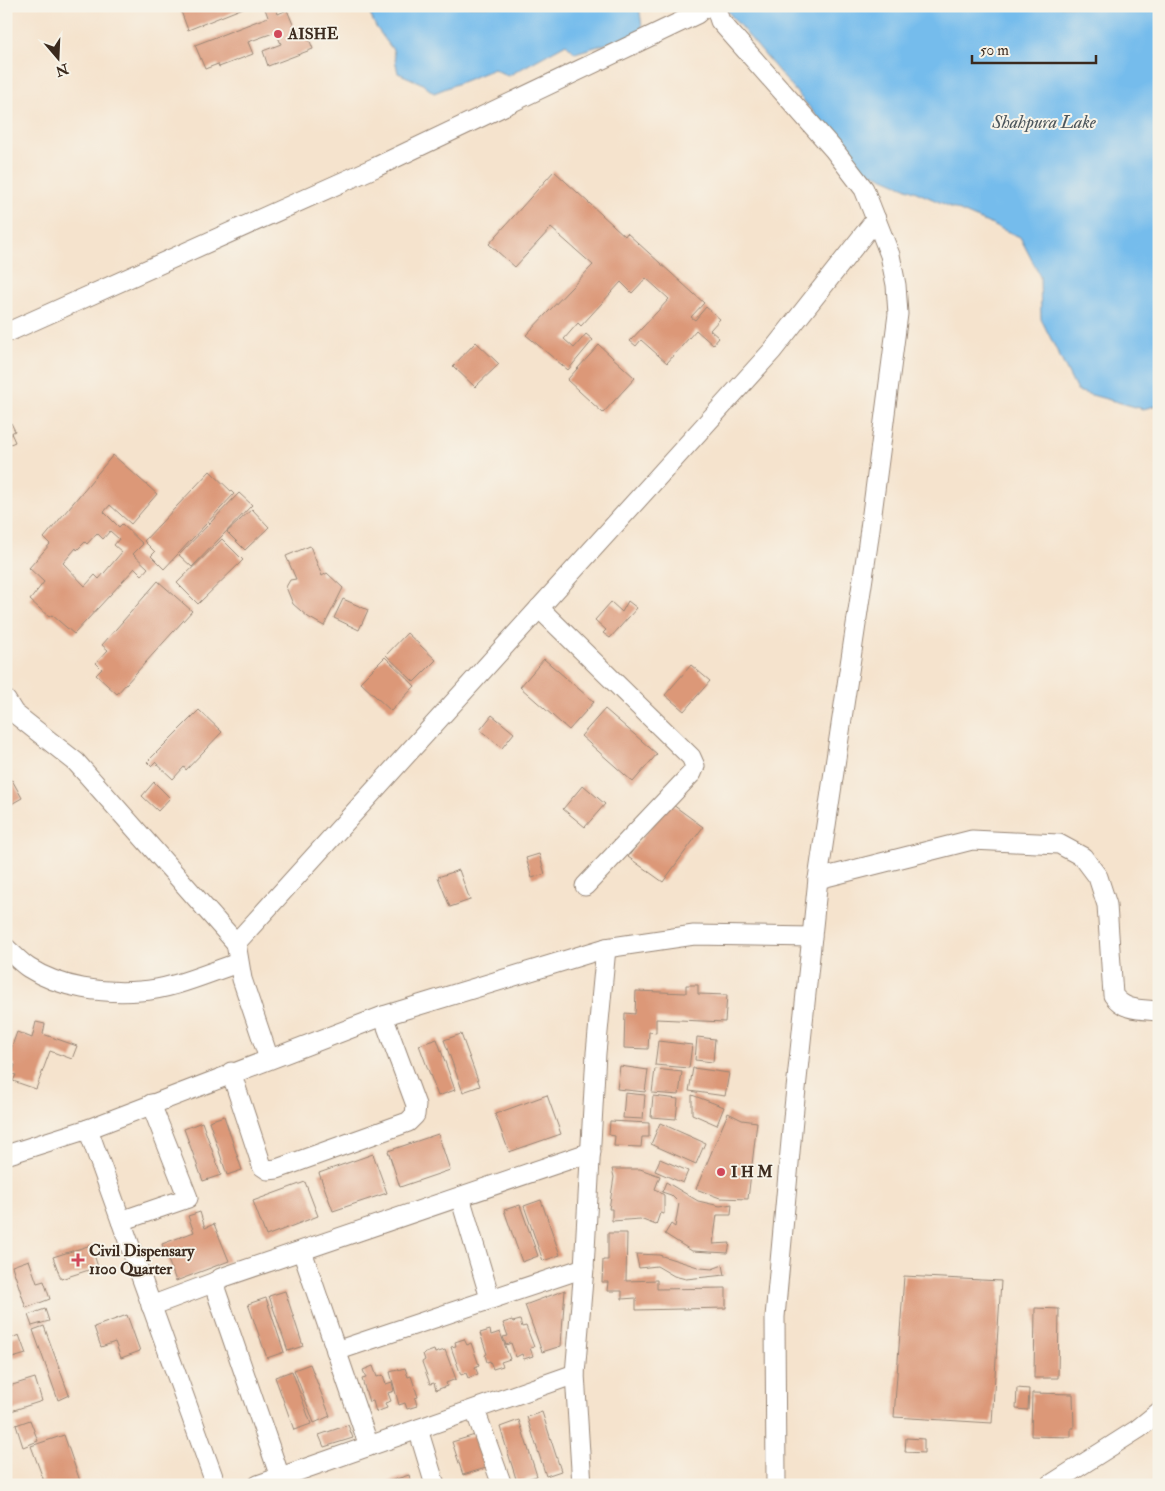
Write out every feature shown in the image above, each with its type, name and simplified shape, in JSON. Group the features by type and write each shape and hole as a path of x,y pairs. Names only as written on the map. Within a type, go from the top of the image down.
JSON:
{"street":[{"path":"6,334 376,167 698,9 717,14 778,90 834,150 864,190 890,255 896,285 898,314 868,544 818,878 775,1317 776,1485"},
{"path":"236,943 772,351 876,220"},
{"path":"540,608 691,757 695,766 692,773 585,886"},
{"path":"9,712 76,762 236,943 242,979 269,1059"},
{"path":"818,878 972,840 1059,844 1083,857 1098,877 1107,905 1113,994 1120,1004 1132,1009 1159,1010"},
{"path":"6,1155 88,1129 231,1072 382,1016 606,948 694,935 812,937"},
{"path":"6,948 28,968 57,982 91,989 140,991 182,982 238,963"},
{"path":"582,1485 575,1374 584,1268 596,1053 606,948"},
{"path":"231,1072 262,1166 268,1170 277,1169 408,1122 415,1116 416,1105 382,1016"},
{"path":"121,1221 188,1198 151,1104"},
{"path":"88,1129 216,1485"},
{"path":"151,1306 221,1278 591,1152"},
{"path":"460,1197 490,1298"},
{"path":"302,1251 369,1446"},
{"path":"336,1351 584,1268"},
{"path":"215,1282 216,1291 280,1477"},
{"path":"258,1485 280,1477 302,1477 369,1446 575,1374"},
{"path":"475,1410 502,1485"},
{"path":"1050,1485 1138,1429 1159,1412"},
{"path":"418,1429 435,1485"}],"water":[{"path":"366,6 639,6 643,33 575,53 566,44 508,76 494,69 434,93 421,83 398,73 393,50 376,27"},
{"name":"Shahpura Lake","path":"723,6 1159,6 1159,405 1143,409 1077,391 1041,319 1040,276 1020,237 861,168"}],"building":[{"path":"179,6 248,6 188,30"},
{"path":"264,6 275,6 278,14 287,10 297,34 306,31 313,49 268,66 263,51 281,44 276,32 248,42 253,54 219,67 218,64 205,69 195,45 268,17"},
{"path":"554,171 625,236 627,233 704,303 691,317 695,320 706,307 720,319 710,330 719,338 713,345 696,330 667,363 641,340 636,346 630,341 669,299 646,278 632,293 621,282 581,326 578,323 564,339 574,348 586,334 593,340 568,370 526,335 593,265 551,228 515,267 489,244"},
{"path":"476,342 499,364 475,387 453,366"},
{"path":"599,345 635,378 603,413 567,380"},
{"path":"6,420 8,425 11,423 15,431 11,433 15,442 6,446"},
{"path":"113,455 157,494 131,524 110,505 104,512 119,527 122,524 143,544 133,554 148,568 142,575 135,568 74,634 52,615 49,617 30,600 44,582 29,568 50,544 44,538","holes":["110,531 119,539 114,545 122,552 99,579 95,575 85,586 63,563 76,548 77,550 85,542 87,544 97,533 103,539"]},
{"path":"210,471 234,494 164,569 151,556 155,552 144,541"},
{"path":"239,493 252,505 192,567 179,555"},
{"path":"252,509 269,527 245,550 227,532"},
{"path":"222,539 243,560 198,604 177,583"},
{"path":"310,546 322,576 327,573 343,588 324,626 308,617 293,604 286,587 290,580 296,579 286,556"},
{"path":"158,581 192,611 117,694 96,675 102,669 96,663 108,650 102,645"},
{"path":"343,599 368,610 359,630 334,618"},
{"path":"628,601 637,608 610,638 603,633 606,630 595,620 611,602 622,612"},
{"path":"407,633 436,660 414,682 386,655"},
{"path":"385,657 415,686 391,711 360,682"},
{"path":"544,659 594,702 569,730 520,687"},
{"path":"691,665 710,681 684,711 665,695"},
{"path":"605,709 657,754 633,782 581,736"},
{"path":"199,710 222,732 186,770 184,767 173,779 155,762 151,766 147,762"},
{"path":"492,715 514,733 502,748 480,730"},
{"path":"12,780 22,798 6,807 6,783"},
{"path":"154,782 170,798 158,811 142,796"},
{"path":"583,785 605,804 585,827 563,809"},
{"path":"669,802 703,827 663,882 628,857"},
{"path":"539,854 545,874 532,878 526,858"},
{"path":"459,870 470,900 450,907 438,877"},
{"path":"686,985 698,985 698,994 727,995 725,1022 656,1019 656,1033 649,1032 648,1049 624,1048 625,1013 635,1014 636,991 686,993"},
{"path":"36,1022 45,1024 43,1034 77,1046 72,1059 50,1051 36,1089 13,1081 16,1075 12,1074 15,1065 9,1063 6,1070 6,1057 8,1057 17,1032 32,1038"},
{"path":"461,1034 480,1086 463,1092 444,1040"},
{"path":"697,1037 715,1039 713,1062 695,1060"},
{"path":"437,1039 455,1090 438,1096 419,1045"},
{"path":"658,1041 692,1045 689,1068 655,1065"},
{"path":"620,1066 648,1070 645,1092 617,1089"},
{"path":"693,1068 729,1073 725,1096 689,1091"},
{"path":"655,1069 682,1072 679,1095 652,1093"},
{"path":"625,1093 645,1095 643,1119 623,1118"},
{"path":"547,1095 561,1134 509,1152 495,1114"},
{"path":"692,1095 724,1107 717,1125 692,1114"},
{"path":"653,1096 678,1099 676,1119 651,1117"},
{"path":"728,1113 742,1120 757,1122 748,1199 720,1198 696,1189"},
{"path":"224,1116 242,1170 227,1175 209,1121"},
{"path":"610,1121 649,1123 649,1137 642,1137 641,1147 614,1146 615,1136 609,1135"},
{"path":"202,1122 221,1175 203,1181 184,1129"},
{"path":"660,1123 705,1143 696,1164 651,1144"},
{"path":"438,1134 450,1170 400,1187 388,1151"},
{"path":"373,1154 387,1193 333,1211 319,1173"},
{"path":"660,1159 688,1171 683,1183 655,1171"},
{"path":"612,1169 640,1169 660,1176 655,1189 664,1195 664,1214 660,1213 656,1225 640,1219 612,1221 612,1209 609,1209 614,1177"},
{"path":"305,1182 318,1216 266,1236 253,1201"},
{"path":"666,1182 698,1201 720,1206 732,1204 731,1215 717,1215 713,1244 730,1243 728,1253 692,1251 665,1234 671,1224 675,1227 679,1203 671,1195 662,1192"},
{"path":"541,1200 560,1255 543,1261 524,1206"},
{"path":"520,1205 538,1256 522,1262 504,1210"},
{"path":"200,1212 205,1228 214,1224 229,1261 176,1281 162,1244 194,1232 188,1216"},
{"path":"608,1233 627,1233 626,1281 657,1280 657,1289 726,1288 726,1308 636,1310 636,1298 622,1299 622,1291 607,1291 608,1282 602,1282 603,1260 608,1260"},
{"path":"91,1245 98,1267 61,1279 53,1257"},
{"path":"636,1254 659,1255 701,1268 712,1269 723,1265 725,1275 686,1279 674,1276 657,1266 639,1268"},
{"path":"29,1260 37,1283 44,1281 50,1299 26,1308 12,1266"},
{"path":"904,1276 1001,1281 992,1423 894,1417"},
{"path":"565,1290 561,1346 542,1352 525,1305"},
{"path":"285,1291 303,1346 288,1351 269,1296"},
{"path":"266,1298 284,1352 267,1358 248,1304"},
{"path":"1035,1308 1059,1309 1058,1378 1034,1378"},
{"path":"45,1309 49,1321 32,1326 28,1315"},
{"path":"127,1315 140,1351 121,1358 115,1342 101,1347 94,1327"},
{"path":"512,1320 513,1322 520,1320 522,1327 526,1326 534,1347 530,1348 533,1356 524,1359 522,1354 516,1357 511,1343 506,1345 503,1337 508,1336 503,1323"},
{"path":"44,1326 69,1395 58,1400 33,1330"},
{"path":"490,1330 491,1335 500,1332 510,1359 501,1362 503,1366 493,1369 490,1361 487,1362 485,1355 487,1354 480,1333"},
{"path":"19,1335 26,1354 6,1360 6,1340"},
{"path":"464,1339 467,1345 471,1343 479,1365 475,1367 478,1374 468,1378 466,1373 461,1375 451,1347 456,1346 455,1342"},
{"path":"434,1350 435,1353 445,1350 456,1379 446,1383 447,1386 436,1390 434,1383 430,1384 422,1362 425,1360 423,1354"},
{"path":"310,1364 330,1416 314,1423 294,1370"},
{"path":"373,1366 377,1377 383,1375 386,1384 392,1382 394,1391 388,1393 391,1401 385,1403 387,1408 376,1412 373,1401 369,1402 362,1379 366,1378 363,1370"},
{"path":"405,1368 408,1377 411,1376 418,1397 415,1398 417,1406 407,1409 405,1403 399,1405 390,1372"},
{"path":"292,1371 311,1424 294,1430 275,1377"},
{"path":"35,1378 42,1401 8,1412 6,1387"},
{"path":"1017,1388 1029,1389 1028,1410 1016,1409"},
{"path":"1032,1393 1073,1394 1074,1428 1071,1428 1071,1437 1031,1436"},
{"path":"542,1412 561,1471 546,1476 527,1417"},
{"path":"30,1420 38,1441 23,1447 16,1425"},
{"path":"519,1420 537,1476 517,1482 500,1427"},
{"path":"348,1425 353,1438 324,1447 319,1435"},
{"path":"64,1435 80,1481 69,1485 35,1485 44,1481 31,1446"},
{"path":"475,1435 486,1468 463,1475 452,1442"},
{"path":"906,1438 924,1439 924,1453 905,1452"},
{"path":"409,1475 412,1485 388,1485 387,1482"}],"place":[{"name":"AISHE","path":"278,34"},
{"name":"I H M","path":"721,1172"},
{"name":"Civil Dispensary 1100 Quarter","path":"78,1260"}]}
